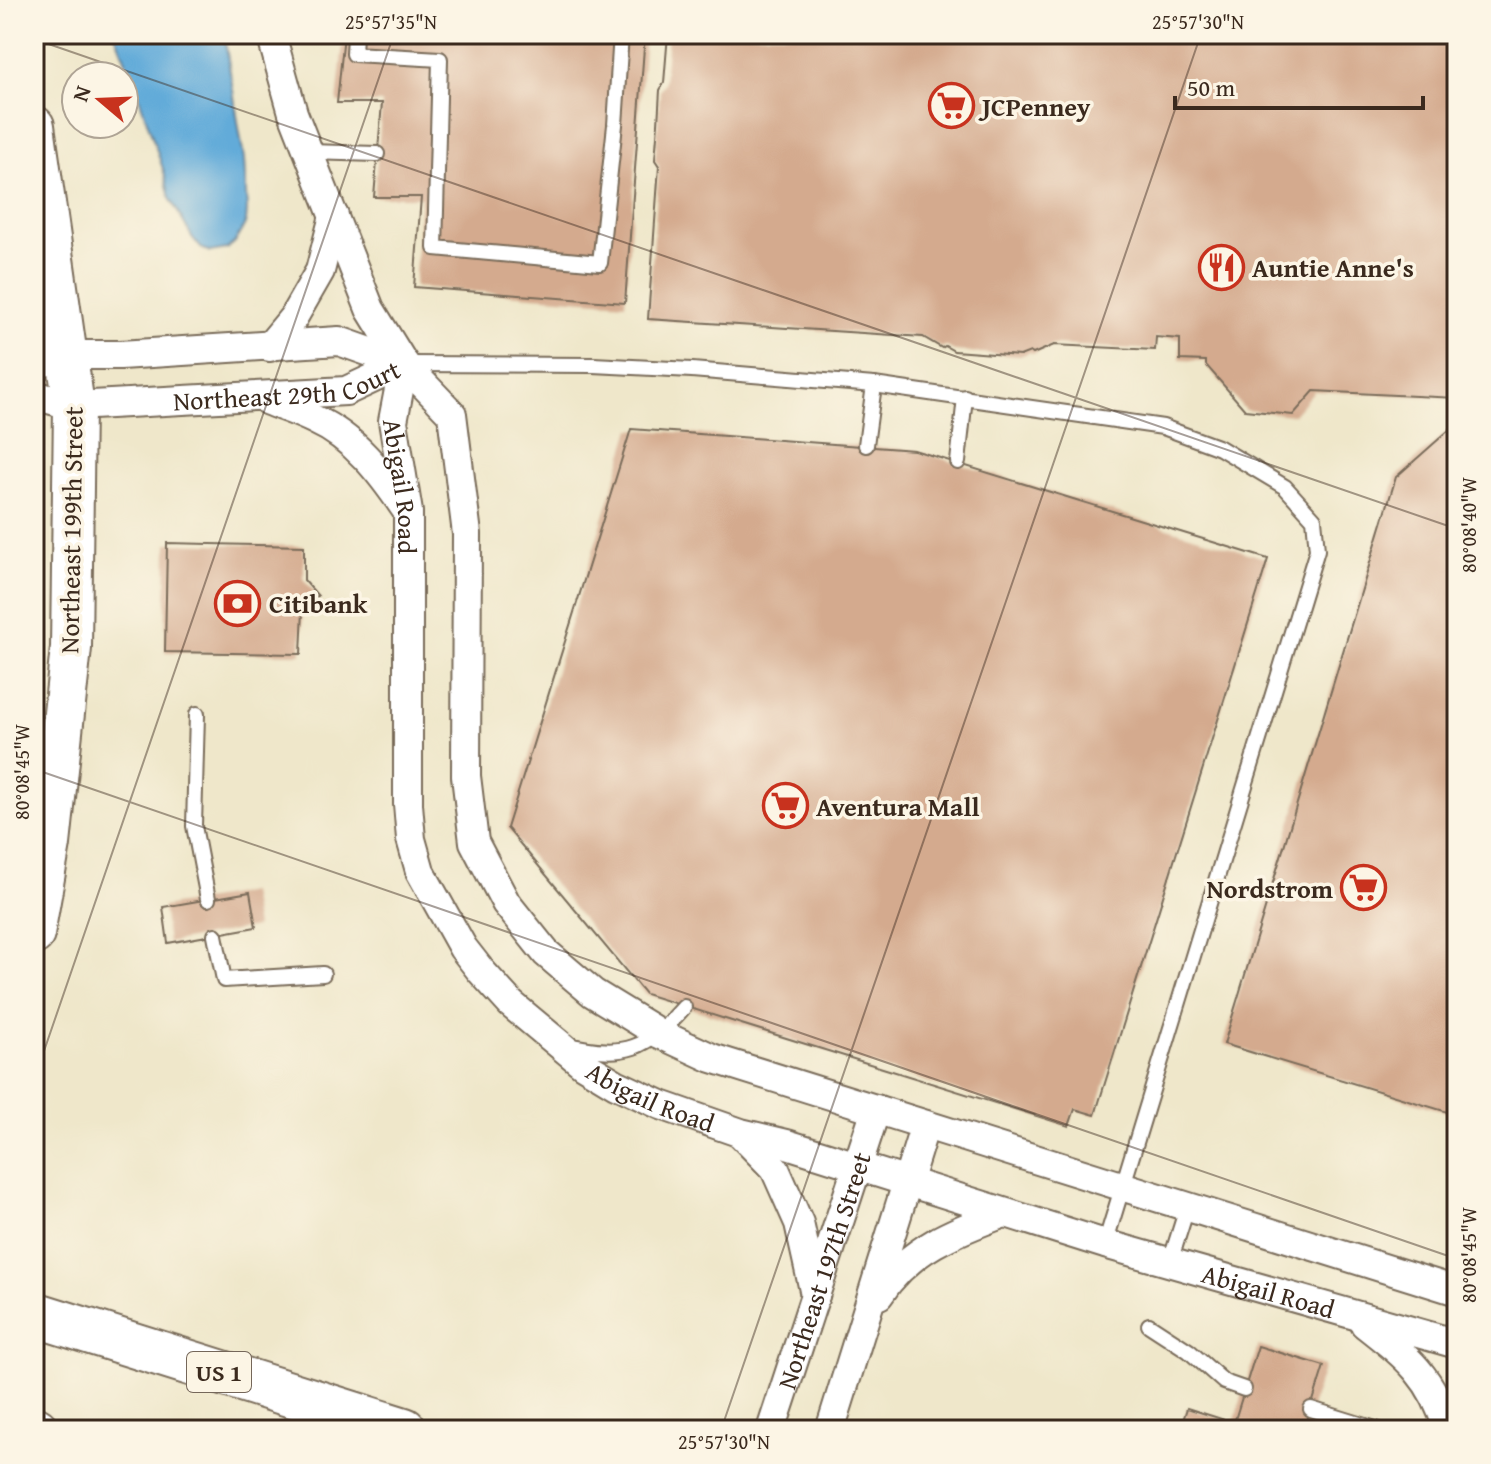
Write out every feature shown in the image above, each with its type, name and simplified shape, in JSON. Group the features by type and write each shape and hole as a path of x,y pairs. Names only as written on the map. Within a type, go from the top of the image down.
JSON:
{"main road":[{"name":"US 1","path":"34,1314 404,1430"}],"street":[{"name":"Abigail Road","path":"271,34 293,113 370,309 404,364 452,414 467,534 466,776 474,842 506,903 546,953 593,993 660,1034 712,1058 1457,1291"},
{"name":"Northeast 199th Street","path":"34,126 51,360 74,406 71,648 40,859 34,934"},
{"path":"269,347 293,318 320,271 334,216"},
{"name":"Northeast 29th Court","path":"51,360 339,341 404,364"},
{"name":"Abigail Road","path":"404,364 393,421 408,512 407,749 411,839 420,871 463,948 511,1004 583,1064 661,1105 741,1133 787,1144 1105,1244 1457,1344"},
{"name":"Northeast 29th Court","path":"34,395 74,406 346,391 404,364"},
{"path":"258,398 317,420 349,442 377,468 408,512"},
{"name":"Northeast 197th Street","path":"769,1424 816,1296 876,1109"},
{"name":"Northeast 197th Street","path":"830,1430 925,1125"},
{"path":"741,1133 775,1169 799,1223 816,1296"},
{"path":"865,1316 906,1261 933,1242 1004,1213"},
{"path":"1352,1314 1409,1358 1440,1403 1448,1430"}],"lane":[{"path":"355,34 354,54 440,59 435,248 600,263 621,34"},
{"path":"309,152 377,154"},
{"path":"404,364 593,365 874,385 1163,427 1189,434 1220,448 1285,487 1314,519 1317,550 1105,1244"},
{"path":"866,445 874,385"},
{"path":"958,462 965,397"},
{"path":"197,714 194,826 208,899"},
{"path":"215,935 224,980 323,974"},
{"path":"552,1041 592,1050 617,1051 640,1047 660,1034 684,1007"},
{"path":"1170,1262 1187,1208"},
{"path":"1149,1325 1189,1351 1224,1382 1244,1389"},
{"path":"1311,1409 1379,1430"}],"water":[{"path":"115,34 224,34 244,159 247,210 246,222 235,242 227,249 210,252 201,248 170,198 140,100 140,60 126,60"}],"building":[{"path":"344,34 645,34 625,303 414,287 421,197 374,197 382,103 337,103"},
{"path":"668,34 1457,34 1457,398 1314,391 1293,415 1245,410 1206,365 1206,361 1180,360 1180,339 1156,337 1155,350 1054,345 1020,356 954,351 923,337 648,319 659,166 655,160"},
{"name":"Nordstrom","path":"1457,423 1457,1115 1224,1044 1396,477"},
{"path":"631,429 914,450 1268,559 1095,1115 1075,1109 1069,1126 645,994 507,828"},
{"name":"Citibank","path":"167,543 304,546 304,580 318,596 303,610 301,654 165,652"},
{"path":"250,892 256,927 168,943 163,907"},
{"path":"1258,1346 1324,1366 1304,1430 1180,1430 1187,1408 1234,1423"}],"place":[{"name":"JCPenney","path":"951,106"},
{"name":"Auntie Anne's","path":"1221,267"},
{"name":"Citibank","path":"238,603"},
{"name":"Aventura Mall","path":"785,806"},
{"name":"Nordstrom","path":"1364,888"}]}
